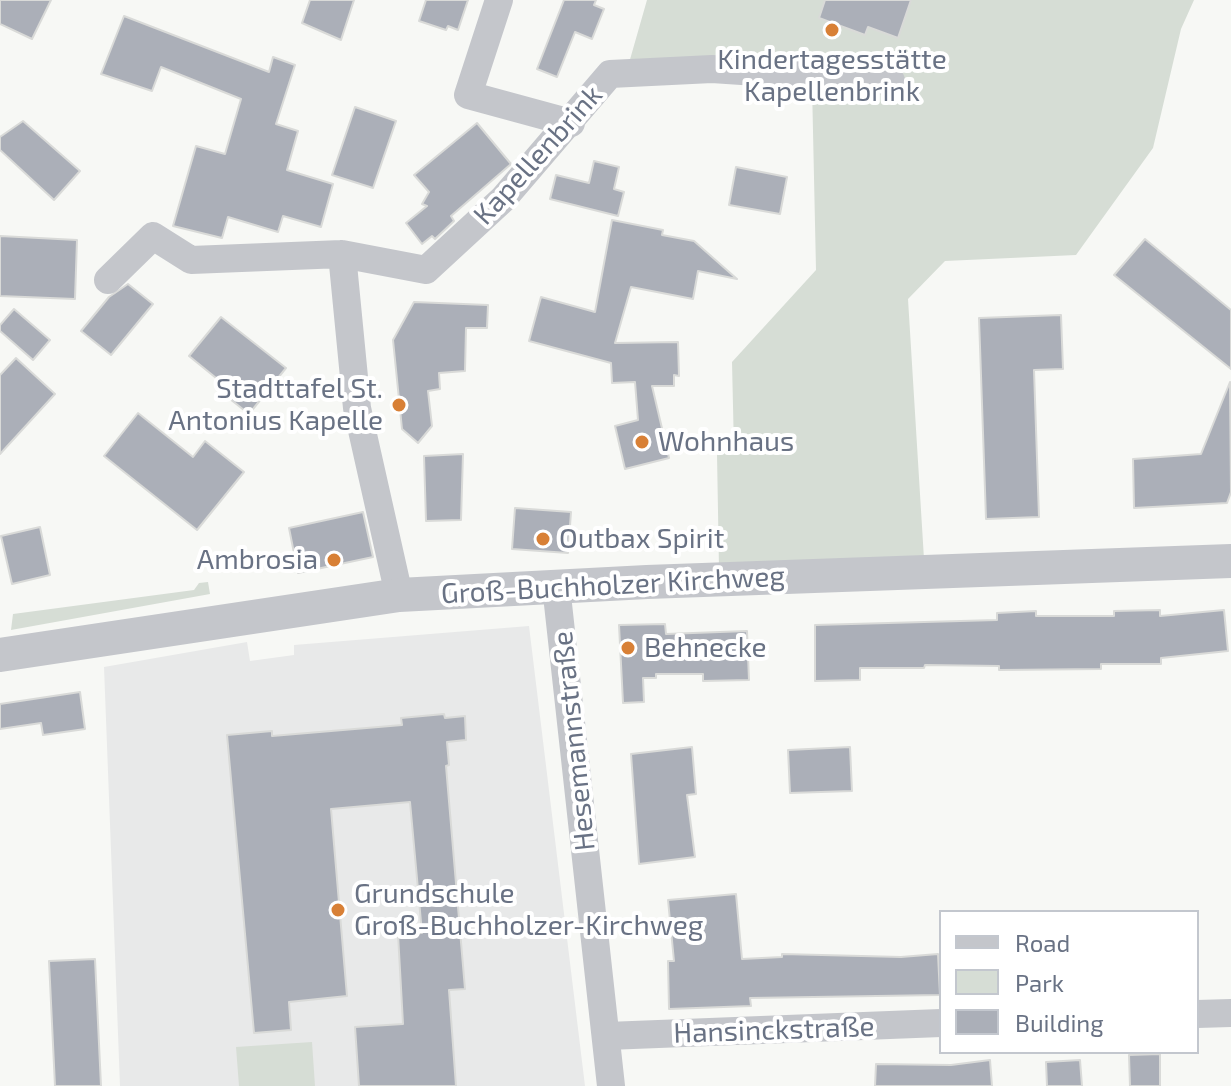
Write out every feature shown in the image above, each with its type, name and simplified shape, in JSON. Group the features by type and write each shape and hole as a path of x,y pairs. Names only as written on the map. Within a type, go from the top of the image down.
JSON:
{"street":[{"path":"499,0 468,95 571,123"},
{"name":"Kapellenbrink","path":"108,280 153,236 191,260 342,254 426,270 503,199 610,74 712,69 891,81"},
{"path":"342,254 357,408 399,595"},
{"name":"Groß-Buchholzer Kirchweg","path":"0,655 399,595 556,586 1231,561"},
{"name":"Hesemannstraße","path":"556,586 611,1086"},
{"path":"1199,1014 1231,1013"},
{"name":"Hansinckstraße","path":"607,1036 939,1023"}],"shaded area":[{"name":"Grundschule Groß-Buchholzer-Kirchweg","path":"529,626 585,1086 120,1086 104,667 247,642 250,661 294,655 294,645"}],"green space":[{"path":"647,0 1194,0 1181,29 1153,148 1076,255 945,261 908,299 924,559 719,569 717,454 734,450 732,362 816,270 812,85 703,79 623,84"},
{"path":"208,582 210,594 11,630 13,614 194,590 199,583"},
{"path":"312,1042 315,1086 239,1086 236,1047"}],"building":[{"path":"0,0 51,0 32,39 0,24"},
{"path":"310,0 354,0 341,40 302,23"},
{"path":"426,0 468,0 458,30 448,26 446,30 419,21"},
{"path":"564,0 596,0 594,5 604,9 592,39 575,32 557,77 537,69"},
{"path":"825,0 911,0 898,38 868,27 865,35 819,18"},
{"path":"124,16 269,72 273,57 295,65 276,124 298,131 287,170 333,184 321,227 283,216 278,232 228,217 222,238 173,226 196,146 225,154 241,99 161,67 152,91 101,74"},
{"path":"355,107 396,121 373,188 332,175"},
{"path":"23,121 80,171 54,200 0,150 0,137"},
{"path":"477,123 511,164 451,216 454,221 435,239 432,236 422,244 406,223 427,206 422,204 429,192 414,175"},
{"path":"594,161 619,167 614,189 624,192 618,216 550,199 556,175 589,183"},
{"path":"736,167 787,177 780,214 729,205"},
{"path":"612,220 663,230 662,235 694,241 737,279 698,271 693,299 631,287 615,343 678,342 679,376 674,375 674,386 652,386 669,458 625,469 615,426 638,420 635,382 612,383 611,363 529,341 541,297 595,312"},
{"path":"0,236 77,240 75,299 0,296"},
{"path":"1145,239 1231,310 1231,369 1114,275"},
{"path":"128,284 153,304 111,355 81,331 109,297"},
{"path":"414,302 488,305 487,328 466,328 465,371 439,373 440,389 428,391 432,426 418,443 402,429 393,340"},
{"path":"14,309 50,340 33,360 0,331 0,325"},
{"path":"1061,315 1063,369 1034,370 1039,517 986,519 979,318"},
{"path":"221,317 286,368 249,414 216,388 221,382 189,356"},
{"path":"16,358 55,394 0,454 0,375"},
{"path":"1230,382 1231,492 1227,503 1134,508 1133,459 1201,454"},
{"path":"138,413 193,457 205,441 244,472 197,530 104,456"},
{"path":"463,454 461,520 426,521 424,456"},
{"path":"515,508 571,512 568,553 512,549"},
{"path":"363,512 373,557 298,573 289,528"},
{"path":"40,527 50,575 12,584 1,536"},
{"path":"1160,610 1160,616 1224,610 1228,651 1161,658 1161,664 1101,664 1101,669 999,670 999,666 925,665 924,668 860,668 860,680 815,681 815,625 997,620 997,613 1036,611 1036,616 1114,616 1114,611"},
{"path":"665,624 666,634 747,631 749,680 703,681 703,674 656,674 656,678 643,678 644,702 623,703 619,625"},
{"path":"80,692 85,729 43,735 41,723 0,729 0,704"},
{"path":"444,714 445,718 465,716 466,740 447,742 449,765 446,766 465,989 449,990 456,1086 359,1086 355,1027 403,1024 398,934 422,933 410,802 331,809 347,996 289,1002 291,1030 254,1033 227,735 272,731 272,736 402,725 401,718"},
{"path":"692,747 696,794 687,795 695,857 639,864 631,754"},
{"path":"850,747 852,791 790,793 788,750"},
{"path":"736,894 742,959 782,957 782,954 901,957 938,954 939,995 750,998 751,1006 669,1009 668,961 674,961 668,900"},
{"path":"95,959 101,1086 55,1086 49,961"},
{"path":"1160,1054 1160,1086 1130,1086 1129,1055"},
{"path":"990,1060 992,1086 875,1086 876,1064 951,1065"},
{"path":"1080,1060 1082,1086 1047,1086 1046,1062"}],"place":[{"name":"Kindertagesstätte Kapellenbrink","path":"832,30"},
{"name":"Stadttafel St. Antonius Kapelle","path":"399,405"},
{"name":"Wohnhaus","path":"642,442"},
{"name":"Outbax Spirit","path":"543,539"},
{"name":"Ambrosia","path":"334,560"},
{"name":"Behnecke","path":"628,648"},
{"name":"Grundschule Groß-Buchholzer-Kirchweg","path":"338,910"}]}
